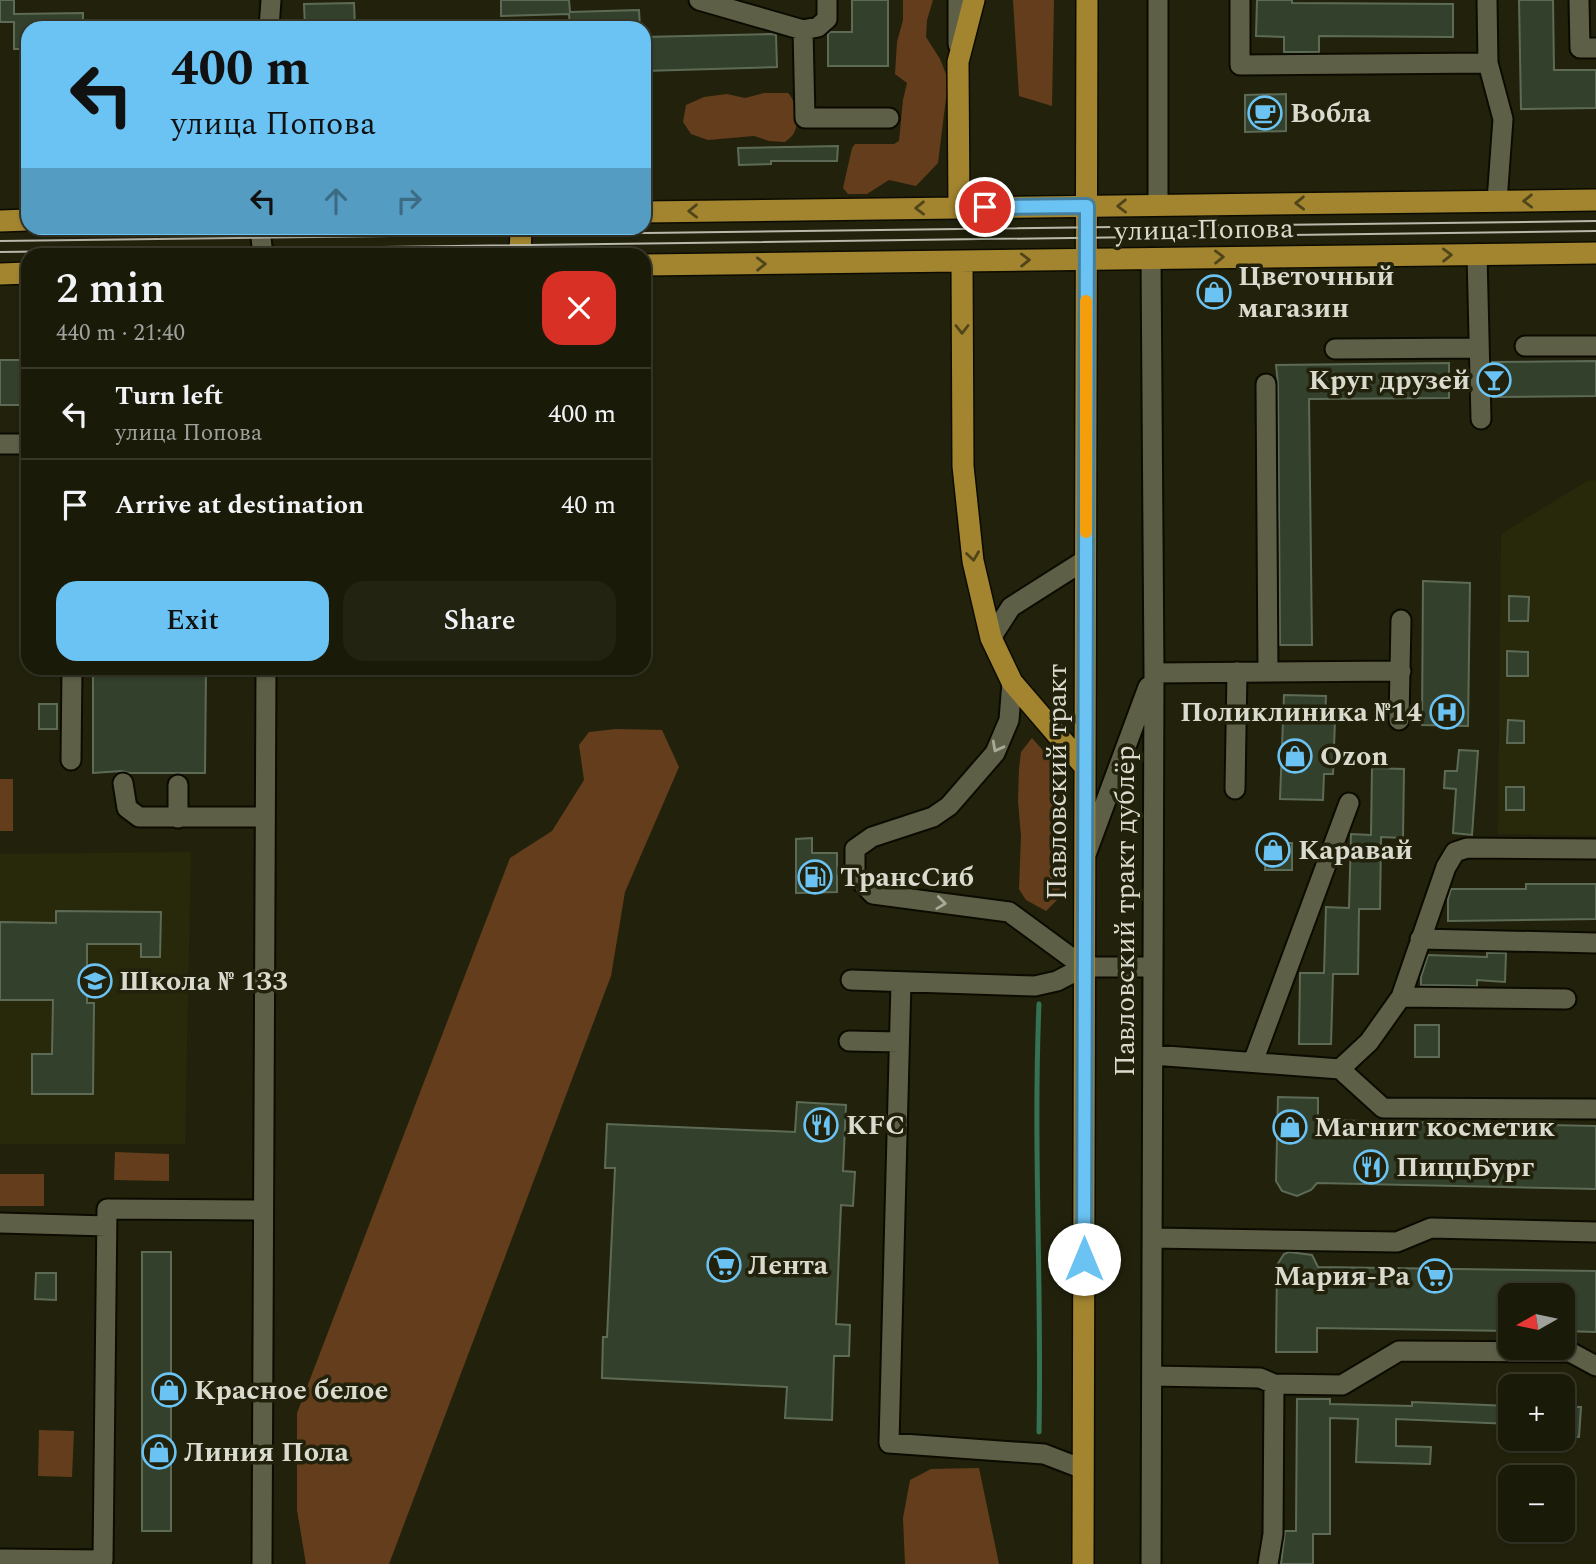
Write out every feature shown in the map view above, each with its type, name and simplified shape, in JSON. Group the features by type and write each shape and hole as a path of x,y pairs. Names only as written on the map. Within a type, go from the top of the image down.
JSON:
{"main road":[{"path":"959,208 958,62 974,0"},
{"name":"Павловский тракт","path":"1083,1564 1087,0"},
{"name":"улица Попова","path":"651,212 1596,200"},
{"path":"0,220 21,220"},
{"name":"улица Попова","path":"651,265 1596,253"},
{"path":"962,261 963,466 973,561 991,638 1012,682 1085,767"},
{"path":"0,274 21,273"}],"street":[{"path":"270,21 271,0"},
{"path":"699,0 803,30 818,27 827,19 827,0"},
{"path":"958,0 958,62"},
{"path":"1158,0 1158,205"},
{"path":"1240,0 1240,65 1488,63"},
{"path":"1487,0 1488,63 1503,119 1497,201"},
{"path":"1578,0 1580,48 1596,48"},
{"path":"803,30 805,118 889,118"},
{"path":"1477,254 1481,419"},
{"name":"Павловский тракт дублёр","path":"1151,258 1154,673 1151,1564"},
{"path":"1525,346 1596,346"},
{"path":"1335,349 1479,348"},
{"path":"1266,384 1268,672"},
{"path":"0,444 21,444"},
{"path":"991,638 1012,607 1085,560"},
{"path":"1399,720 1401,620"},
{"path":"1084,859 1154,673 1401,671"},
{"path":"1235,789 1237,673"},
{"path":"71,760 72,675"},
{"path":"262,1564 266,675"},
{"path":"1012,682 1009,720 995,753 949,806 933,817 872,837 855,849 855,875 873,894 1009,912 1084,967"},
{"path":"123,783 127,808 139,817 265,817"},
{"path":"178,785 178,818"},
{"path":"1253,1062 1349,803"},
{"path":"1340,1069 1369,1042 1401,997 1446,867 1455,852 1466,848 1596,849"},
{"path":"1420,939 1596,943"},
{"path":"851,980 1035,986 1057,981 1084,967 1152,967"},
{"path":"901,982 889,1443 1044,1454 1083,1469"},
{"path":"1401,997 1566,999"},
{"path":"849,1041 899,1042"},
{"path":"1153,1055 1340,1069 1384,1108 1596,1109"},
{"path":"0,1559 103,1560 107,1209 262,1210"},
{"path":"0,1223 107,1226"},
{"path":"1153,1238 1397,1241 1431,1228 1596,1232"},
{"path":"1152,1376 1260,1378 1274,1384 1342,1385 1399,1351 1570,1352 1596,1366"},
{"path":"1268,1564 1272,1534 1274,1384"}],"shaded area":[{"path":"903,0 933,0 927,20 926,37 946,74 947,90 938,163 916,186 889,180 867,194 848,194 843,188 855,144 894,144 899,141 907,83 895,74 897,42 903,20"},
{"path":"1013,0 1054,0 1052,106 1019,96"},
{"path":"764,93 788,93 794,102 796,128 785,142 754,136 708,140 691,134 683,122 686,105 704,97 727,94 745,98"},
{"path":"1596,480 1596,836 1498,834 1501,534 1587,481"},
{"path":"616,729 662,730 679,767 625,892 611,976 389,1564 306,1564 297,1510 297,1413 510,858 552,831 584,780 579,745 589,732"},
{"path":"1032,738 1056,765 1062,797 1065,871 1057,900 1046,911 1026,900 1019,889 1019,769 1021,752"},
{"path":"0,779 13,779 13,831 0,831"},
{"name":"Школа № 133","path":"191,852 185,1144 0,1144 0,854"},
{"path":"115,1152 169,1154 169,1181 114,1180"},
{"path":"0,1174 44,1174 44,1206 0,1206"},
{"path":"39,1430 74,1431 72,1477 38,1476"},
{"path":"979,1468 999,1564 905,1564 903,1518 910,1480 931,1469"}],"building":[{"path":"0,0 14,0 14,14 83,13 83,21 21,21 21,49 14,49 14,22 0,22"},
{"path":"501,0 569,0 570,12 639,10 640,21 570,21 569,14 501,16"},
{"path":"852,0 888,0 888,66 828,66 828,34 852,32"},
{"path":"1257,0 1292,0 1292,3 1453,4 1453,37 1319,36 1319,52 1284,52 1284,37 1256,36"},
{"path":"1519,0 1553,0 1554,70 1596,70 1596,108 1521,109"},
{"path":"354,3 355,21 305,21 304,4"},
{"path":"772,34 776,35 777,67 651,71 651,37"},
{"name":"Вобла","path":"1286,94 1286,131 1245,132 1245,95"},
{"path":"838,146 837,161 771,161 771,164 739,165 738,148"},
{"path":"0,360 21,360 21,405 0,405"},
{"path":"1596,361 1596,396 1493,397 1492,362"},
{"path":"1449,363 1449,398 1309,399 1312,645 1280,645 1276,365"},
{"path":"1423,581 1470,583 1468,726 1422,725"},
{"path":"1509,596 1529,597 1528,621 1509,621"},
{"path":"1507,651 1528,652 1528,676 1507,676"},
{"path":"93,675 206,675 205,773 93,773"},
{"path":"1284,695 1326,696 1325,719 1335,720 1333,774 1324,774 1323,800 1280,799"},
{"path":"39,704 57,704 57,729 39,729"},
{"path":"1508,720 1524,721 1524,743 1507,743"},
{"path":"1459,750 1478,751 1472,835 1453,833 1456,789 1444,788 1445,771 1457,771"},
{"path":"1372,768 1404,769 1403,838 1381,837 1380,909 1359,909 1358,974 1333,974 1331,1044 1299,1044 1300,973 1324,973 1326,907 1349,908 1351,834 1371,835"},
{"path":"1506,787 1524,787 1524,810 1506,810"},
{"path":"812,838 812,853 837,853 837,892 796,893 796,839"},
{"path":"1266,843 1292,843 1292,870 1265,870"},
{"path":"1526,884 1596,884 1596,919 1448,921 1451,889 1526,889"},
{"path":"56,911 161,912 160,957 141,957 141,944 87,944 87,1003 94,1003 93,1094 32,1094 32,1054 52,1054 53,1000 0,1000 0,922 56,923"},
{"path":"1487,953 1506,953 1505,982 1477,980 1477,986 1421,985 1428,955 1487,957"},
{"path":"1415,1025 1439,1025 1439,1057 1415,1057"},
{"path":"1278,1097 1318,1098 1318,1120 1596,1126 1596,1189 1317,1183 1311,1190 1297,1196 1282,1191 1276,1181"},
{"name":"Лента","path":"797,1102 846,1105 843,1171 855,1172 853,1206 841,1205 836,1324 850,1325 849,1356 834,1356 832,1420 785,1418 787,1387 602,1378 603,1337 607,1337 615,1168 605,1168 607,1124 795,1132"},
{"path":"142,1252 171,1252 171,1531 142,1531"},
{"path":"1289,1252 1312,1255 1318,1267 1596,1271 1596,1332 1575,1331 1575,1283 1498,1283 1498,1331 1317,1328 1317,1352 1276,1352 1277,1265 1284,1254"},
{"path":"36,1273 56,1273 56,1300 35,1299"},
{"path":"1297,1399 1330,1399 1330,1404 1412,1406 1412,1402 1498,1406 1498,1423 1396,1419 1396,1446 1431,1447 1430,1464 1356,1462 1358,1419 1330,1418 1330,1534 1313,1534 1313,1564 1281,1564 1285,1531 1296,1531"},
{"path":"1575,1407 1581,1407 1579,1437 1575,1437"}],"waterway":[{"path":"1039,1004 1039,1432"}],"tram line":[{"path":"651,233 1596,221"},
{"path":"304,248 1596,231"},
{"path":"0,241 479,235"},
{"path":"0,252 21,252"}],"slow traffic":[{"path":"1086,301 1086,532"}],"place":[{"name":"Вобла","path":"1265,113"},
{"name":"Цветочный магазин","path":"1214,292"},
{"name":"Круг друзей","path":"1494,380"},
{"name":"Поликлиника №14","path":"1447,712"},
{"name":"Ozon","path":"1295,756"},
{"name":"Каравай","path":"1273,850"},
{"name":"ТрансСиб","path":"815,877"},
{"name":"Школа № 133","path":"95,981"},
{"name":"KFC","path":"821,1125"},
{"name":"Магнит косметик","path":"1290,1127"},
{"name":"ПиццБург","path":"1371,1167"},
{"name":"Лента","path":"724,1265"},
{"name":"Мария-Ра","path":"1435,1276"},
{"name":"Красное белое","path":"169,1390"},
{"name":"Линия Пола","path":"159,1452"}],"route":[{"path":"985,207 1087,206 1084,1259"}]}
